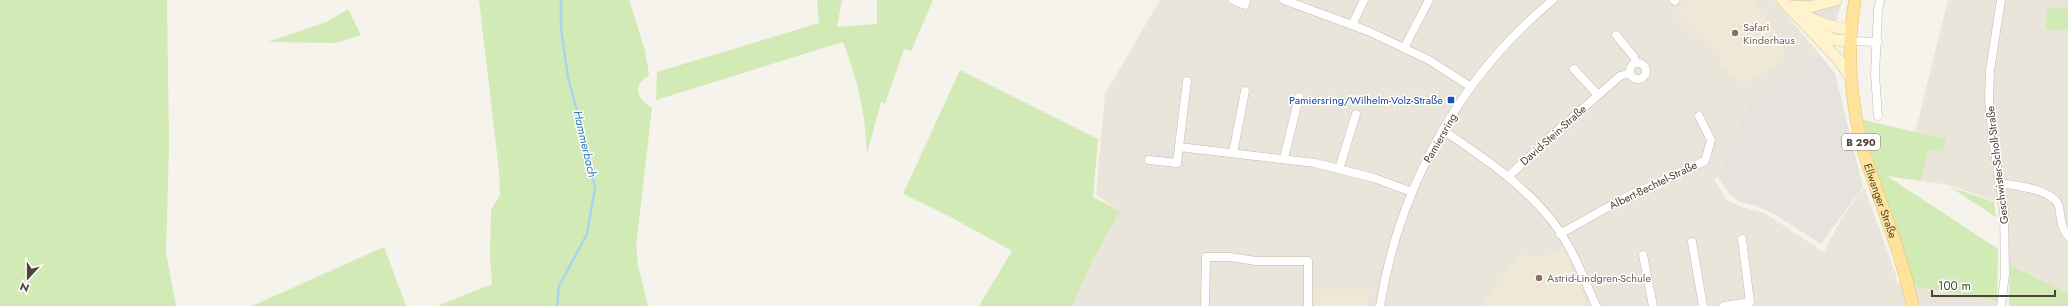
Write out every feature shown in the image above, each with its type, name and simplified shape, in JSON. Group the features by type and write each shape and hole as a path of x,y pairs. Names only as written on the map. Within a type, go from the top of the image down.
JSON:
{"main road":[{"path":"1785,3 1810,7 1836,0"},
{"name":"Ellwanger Straße","path":"1855,0 1851,35 1851,79 1855,112 1861,142 1913,306"},
{"path":"1785,3 1839,60 1851,79"},
{"path":"1785,3 1817,22 1851,35"},
{"path":"1802,22 1823,35 1835,40 1851,35"}],"street":[{"path":"1233,0 1245,5 1246,0"},
{"path":"1284,0 1304,3 1404,48 1429,60 1471,87"},
{"path":"1352,25 1364,0"},
{"path":"1404,48 1429,0"},
{"path":"1878,116 1875,74 1878,42 1878,10 1880,0"},
{"name":"Geschwister-Scholl-Straße","path":"2001,0 1990,70 1989,100 1998,183 2004,210 2004,275 2001,306"},
{"name":"Pamiersring","path":"1380,306 1396,235 1412,192 1443,130 1471,87 1501,51 1547,2"},
{"path":"1851,35 1878,42"},
{"path":"1616,36 1634,57 1636,63"},
{"path":"1636,63 1642,63 1646,67 1646,76 1638,79 1633,77 1630,73 1631,68 1636,63"},
{"path":"1574,69 1598,95"},
{"name":"David-Stein-Straße","path":"1509,176 1549,138 1620,76 1630,73"},
{"path":"1149,160 1177,163 1187,80"},
{"path":"1233,153 1245,91"},
{"path":"1284,158 1299,97"},
{"path":"1339,169 1356,114"},
{"name":"Albert-Bechtel-Straße","path":"1560,234 1624,198 1704,161 1711,140 1699,116"},
{"path":"1443,130 1509,176 1549,217 1582,272 1596,306"},
{"path":"1179,147 1284,158 1374,178 1412,192"},
{"path":"1998,183 2020,186 2053,197 2059,205 2063,230 2068,236"},
{"path":"1724,306 1750,302 1742,239"},
{"path":"1692,242 1703,306"},
{"path":"1643,254 1653,306"},
{"path":"1205,306 1206,256 1230,257 1256,261 1308,261 1308,306"}],"shaded area":[{"path":"1160,0 1774,0 1821,56 1749,101 1718,177 1714,179 1727,200 1739,206 1764,213 1824,252 1841,219 1861,191 1865,189 1896,275 1897,283 1997,301 1997,306 1072,306 1093,260 1120,211 1096,195 1105,94"},
{"name":"Safari Kinderhaus","path":"1692,0 1754,0 1783,43 1784,60 1743,84 1718,64 1722,58 1684,24 1677,15"},
{"path":"1798,0 1842,0 1836,23 1810,11"},
{"path":"1948,0 2068,0 2068,293 2006,263 2005,205 1950,185 1921,181 1929,149 1946,139 1915,133"},
{"path":"1821,56 1835,74 1863,187 1821,244 1774,214 1757,206 1740,202 1730,195 1718,177 1749,101"},
{"path":"1156,148 1175,150 1173,159 1155,157"},
{"name":"Astrid-Lindgren-Schule","path":"1563,248 1588,306 1483,306 1483,303 1519,255 1544,257"},
{"path":"1312,289 1369,290 1367,306 1313,306"}],"green space":[{"path":"0,0 167,0 169,144 166,253 176,306 0,306"},
{"path":"479,0 629,0 645,50 649,75 643,79 638,88 638,92 643,100 652,108 636,245 638,265 648,306 437,306 492,284 490,256 491,210 500,195 499,171"},
{"path":"817,0 842,0 837,27 877,24 877,0 933,0 911,51 904,49 885,104 881,102 867,154 865,124 860,96 843,42 656,100 657,72 819,23"},
{"path":"2068,7 2068,30 2045,30 2047,9"},
{"path":"348,9 361,35 335,43 268,42 326,22"},
{"path":"960,70 1098,139 1093,197 1120,211 1093,260 1072,306 979,306 1012,251 947,215 903,194"},
{"path":"1863,120 1946,139 1943,152 1929,149 1921,181 1887,176 1998,249 1997,301 1913,286 1873,161"},
{"path":"1950,187 1994,202 1996,217"},
{"path":"384,247 406,306 252,306"},
{"path":"2010,265 2068,293 2068,306 2009,306"}],"waterway":[{"name":"Hammerbach","path":"557,306 559,286 587,234 595,188 587,147 568,78 561,28 561,0"}],"place":[{"name":"Safari Kinderhaus","path":"1735,33"},
{"name":"Pamiersring/Wilhelm-Volz-Straße","path":"1451,100"},
{"name":"Astrid-Lindgren-Schule","path":"1539,278"}]}
